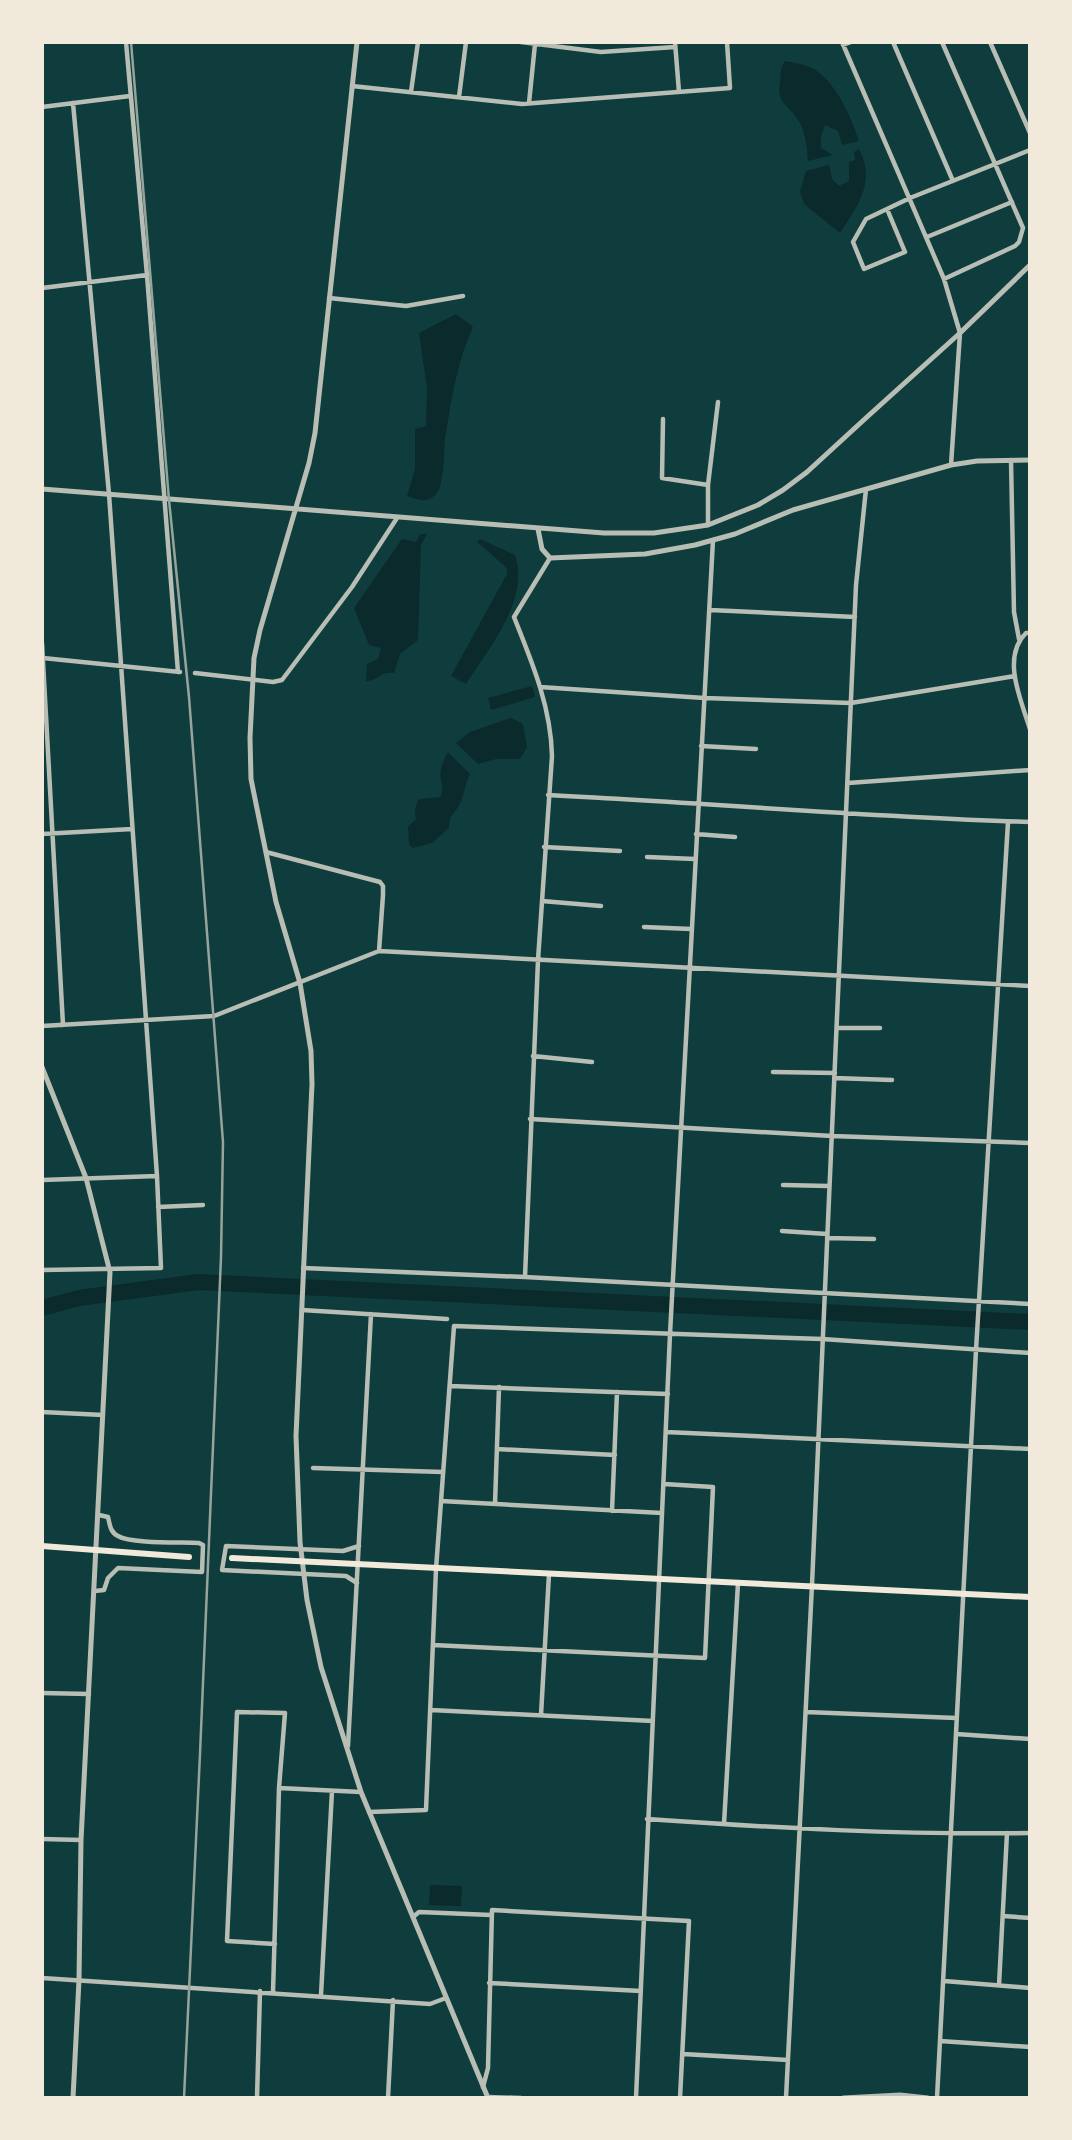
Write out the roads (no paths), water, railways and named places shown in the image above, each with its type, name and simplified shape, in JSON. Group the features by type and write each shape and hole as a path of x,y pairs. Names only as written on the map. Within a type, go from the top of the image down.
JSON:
{"main road":[{"path":"42,1546 190,1557"},
{"path":"232,1558 1030,1597"}],"street":[{"path":"42,658 179,672 126,42"},
{"path":"357,42 315,433 309,463 265,607 252,680 251,779 276,902 300,983 311,1051 312,1084 296,1436 300,1542 307,1600 321,1667 361,1792 483,2088 488,2097 521,2098"},
{"path":"411,92 418,42"},
{"path":"459,97 466,42"},
{"path":"521,42 609,52 675,44 679,92"},
{"path":"609,52 610,42"},
{"path":"351,86 529,103 730,88 727,42"},
{"path":"851,42 842,44 927,237 944,279 960,333 951,465"},
{"path":"893,42 953,181"},
{"path":"942,42 1023,228 1019,242 1002,253 944,279"},
{"path":"990,42 1030,133"},
{"path":"529,103 535,44"},
{"path":"42,107 130,96"},
{"path":"42,1270 161,1268 157,1175 109,494 73,103"},
{"path":"887,209 905,251 864,269 853,242 866,219 910,198 1030,150"},
{"path":"927,237 1012,202"},
{"path":"42,489 628,534 708,525 758,505 807,472 960,333 1030,265"},
{"path":"42,289 146,275"},
{"path":"329,298 406,306 463,296"},
{"path":"708,525 708,485 718,402"},
{"path":"663,419 662,478 708,485"},
{"path":"1012,460 1014,612 1019,639 1013,671 1030,729"},
{"path":"550,558 645,554 676,549 735,534 793,510 951,465 1030,460"},
{"path":"786,2098 813,1586 822,1329 855,617 866,489"},
{"path":"195,673 277,681 286,676 352,587 397,518"},
{"path":"538,529 542,549 550,558"},
{"path":"636,2098 670,1334 713,540"},
{"path":"525,1277 533,1056 552,737 540,687 514,618 550,558"},
{"path":"709,610 855,617"},
{"path":"1019,639 1030,633"},
{"path":"42,643 63,1025"},
{"path":"540,687 704,698 851,703 1015,676"},
{"path":"701,747 756,750"},
{"path":"848,783 1030,770"},
{"path":"548,795 847,814 1030,822"},
{"path":"937,2098 976,1350 1008,822"},
{"path":"42,834 132,829"},
{"path":"696,834 735,837"},
{"path":"544,847 620,851"},
{"path":"265,852 380,883 383,886 383,895 379,951"},
{"path":"647,857 695,859"},
{"path":"542,901 601,906"},
{"path":"644,927 691,929"},
{"path":"42,1026 214,1016 379,951 1030,986"},
{"path":"837,1028 880,1028"},
{"path":"533,1056 592,1062"},
{"path":"42,1067 86,1178 110,1270 81,1840 79,1980 73,2098"},
{"path":"773,1072 892,1080"},
{"path":"530,1119 832,1136 1030,1143"},
{"path":"42,1180 157,1175"},
{"path":"783,1185 829,1186"},
{"path":"158,1207 203,1205"},
{"path":"782,1231 874,1239"},
{"path":"303,1268 674,1284 1030,1304"},
{"path":"302,1307 447,1319"},
{"path":"348,1747 371,1314"},
{"path":"369,1812 426,1810 436,1569 454,1326 822,1339 1030,1353"},
{"path":"450,1386 668,1394"},
{"path":"495,1504 499,1387"},
{"path":"612,1511 617,1392"},
{"path":"42,1412 103,1415"},
{"path":"666,1432 1030,1449"},
{"path":"497,1449 615,1455"},
{"path":"313,1468 443,1472"},
{"path":"433,1645 705,1658 713,1487 664,1484"},
{"path":"441,1501 662,1513"},
{"path":"95,1591 104,1590 108,1578 118,1569 202,1572 203,1545 118,1536 110,1529 108,1517 99,1514"},
{"path":"357,1583 346,1576 222,1570 226,1546 342,1551 359,1546"},
{"path":"541,1715 549,1574"},
{"path":"724,1824 737,1583"},
{"path":"42,1693 89,1694"},
{"path":"431,1710 653,1721"},
{"path":"273,1992 275,1944 279,1788 285,1713 237,1712 226,1941 275,1944"},
{"path":"806,1712 956,1718"},
{"path":"956,1734 1030,1739"},
{"path":"279,1788 361,1792"},
{"path":"321,1995 332,1791"},
{"path":"647,1819 800,1829 950,1834 1030,1833"},
{"path":"999,1985 1007,1833"},
{"path":"42,1839 81,1840"},
{"path":"483,2088 488,2068 492,1910 644,1917 689,1921 680,2098"},
{"path":"412,1917 419,1912 492,1915"},
{"path":"1003,1916 1030,1918"},
{"path":"42,1979 430,2004 446,1998"},
{"path":"943,1981 1030,1988"},
{"path":"489,1983 640,1991"},
{"path":"257,2098 260,1992"},
{"path":"388,2098 393,2000"},
{"path":"940,2040 1030,2046"},
{"path":"682,2054 788,2060"},
{"path":"843,2098 900,2095 929,2098"}],"water":[{"path":"785,61 810,67 825,78 843,103 859,141 842,145 838,131 825,125 821,148 833,155 808,161 802,128 780,95 781,71"},
{"path":"859,149 866,172 863,193 840,233 804,204 800,191 806,171 829,165 832,179 839,186 849,181 849,162 855,160 854,152"},
{"path":"456,314 473,327 455,382 441,483 437,493 430,499 419,500 407,496 415,469 415,429 426,426 427,388 419,333"},
{"path":"420,534 427,534 421,545 418,640 400,654 394,673 385,673 366,681 367,664 378,659 381,648 369,645 354,608 402,539 416,542"},
{"path":"480,539 515,555 517,589 505,623 466,684 451,676 507,574 507,568 477,542"},
{"path":"532,686 535,697 491,710 488,698"},
{"path":"511,718 523,724 527,747 520,759 496,759 478,764 456,743 470,732"},
{"path":"448,752 470,774 462,800 451,818 449,828 432,843 413,848 409,844 408,827 416,819 415,809 419,799 440,797 441,769"},
{"path":"430,1885 462,1886 461,1906 429,1905"}],"waterway":[{"path":"42,1308 79,1298 198,1282 1030,1322"}],"railway":[{"path":"131,42 169,500 189,697 223,1142 221,1257 184,2098"}]}
